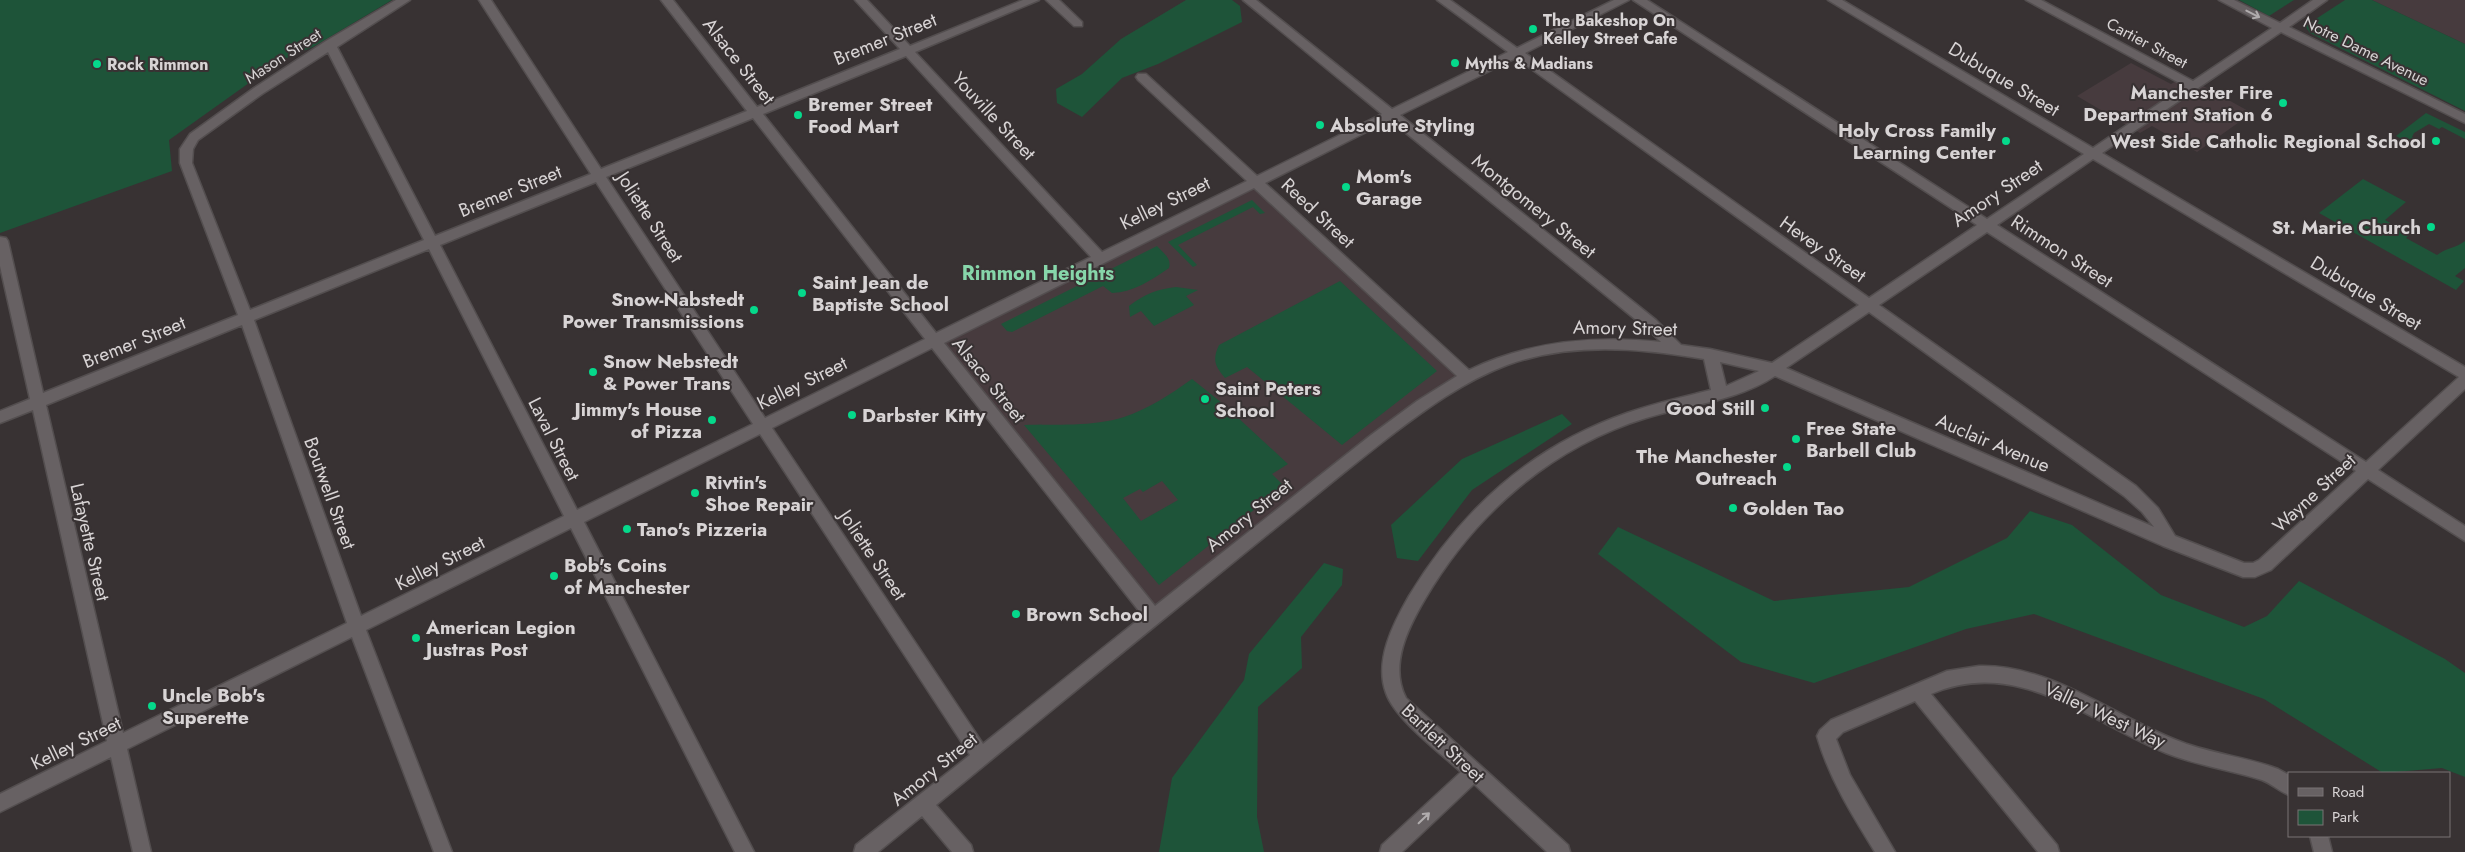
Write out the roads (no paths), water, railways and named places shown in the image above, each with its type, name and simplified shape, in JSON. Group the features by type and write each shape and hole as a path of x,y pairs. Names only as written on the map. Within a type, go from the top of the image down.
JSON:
{"street":[{"name":"Mason Street","path":"186,146 194,137 258,91 330,44 404,0"},
{"name":"Joliette Street","path":"485,0 762,425 981,756"},
{"name":"Alsace Street","path":"667,0 933,340 1154,617"},
{"name":"Youville Street","path":"861,0 1100,258"},
{"name":"Bremer Street","path":"0,416 1033,0"},
{"path":"1052,0 1078,24"},
{"name":"Montgomery Street","path":"1250,0 1651,324 1676,348"},
{"name":"Hevey Street","path":"1443,0 2130,491 2147,505 2162,525 2169,541"},
{"name":"Kelley Street","path":"0,803 1623,0"},
{"name":"Rimmon Street","path":"1639,0 2465,534"},
{"name":"Dubuque Street","path":"1834,0 2465,374"},
{"name":"Cartier Street","path":"2032,0 2194,86"},
{"name":"Notre Dame Avenue","path":"2225,0 2465,119"},
{"name":"Amory Street","path":"863,852 1358,454 1418,407 1467,377 1507,360 1557,347 1615,344 1676,348 1773,369 2321,0"},
{"name":"Laval Street","path":"330,44 745,852"},
{"name":"Reed Street","path":"1142,78 1467,377"},
{"name":"Boutwell Street","path":"186,146 186,163 246,317 356,627 443,852"},
{"name":"Lafayette Street","path":"1,241 142,852"},
{"path":"1710,354 1718,382 1719,394"},
{"name":"Bartlett Street","path":"1561,852 1400,704 1392,692 1389,678 1395,645 1407,616 1444,553 1466,525 1519,476 1553,454 1592,434 1632,417 1719,394 1759,379 1773,369"},
{"name":"Auclair Avenue","path":"1773,369 2169,541"},
{"name":"Wayne Street","path":"2169,541 2222,564 2242,570 2255,570 2265,565 2465,380"},
{"name":"Valley West Way","path":"1886,852 1865,819 1841,774 1829,750 1826,736 1837,726 1918,691 1966,674 1988,673 2012,676 2036,683 2085,704 2184,752 2261,772 2288,786"},
{"path":"1918,691 2050,852"},
{"path":"1389,852 1473,772"},
{"path":"923,804 964,852"},
{"path":"2320,837 2323,852"}],"place":[{"name":"The Bakeshop On Kelley Street Cafe","path":"1533,29"},
{"name":"Myths & Madians","path":"1455,63"},
{"name":"Rock Rimmon","path":"97,64"},
{"name":"Manchester Fire Department Station 6","path":"2283,103"},
{"name":"Bremer Street Food Mart","path":"798,115"},
{"name":"Absolute Styling","path":"1320,125"},
{"name":"Holy Cross Family Learning Center","path":"2006,141"},
{"name":"West Side Catholic Regional School","path":"2436,141"},
{"name":"Mom's Garage","path":"1346,187"},
{"name":"St. Marie Church","path":"2431,227"},
{"name":"Saint Jean de Baptiste School","path":"802,293"},
{"name":"Snow-Nabstedt Power Transmissions","path":"754,310"},
{"name":"Snow Nebstedt & Power Trans","path":"593,372"},
{"name":"Saint Peters School","path":"1205,399"},
{"name":"Good Still","path":"1765,408"},
{"name":"Darbster Kitty","path":"852,415"},
{"name":"Jimmy's House of Pizza","path":"712,420"},
{"name":"Free State Barbell Club","path":"1796,439"},
{"name":"The Manchester Outreach","path":"1787,467"},
{"name":"Rivtin's Shoe Repair","path":"695,493"},
{"name":"Golden Tao","path":"1733,508"},
{"name":"Tano's Pizzeria","path":"627,529"},
{"name":"Bob's Coins of Manchester","path":"554,576"},
{"name":"Brown School","path":"1016,614"},
{"name":"American Legion Justras Post","path":"416,638"},
{"name":"Uncle Bob's Superette","path":"152,706"}],"district":[{"name":"Rimmon Heights","path":"1038,273"}]}
